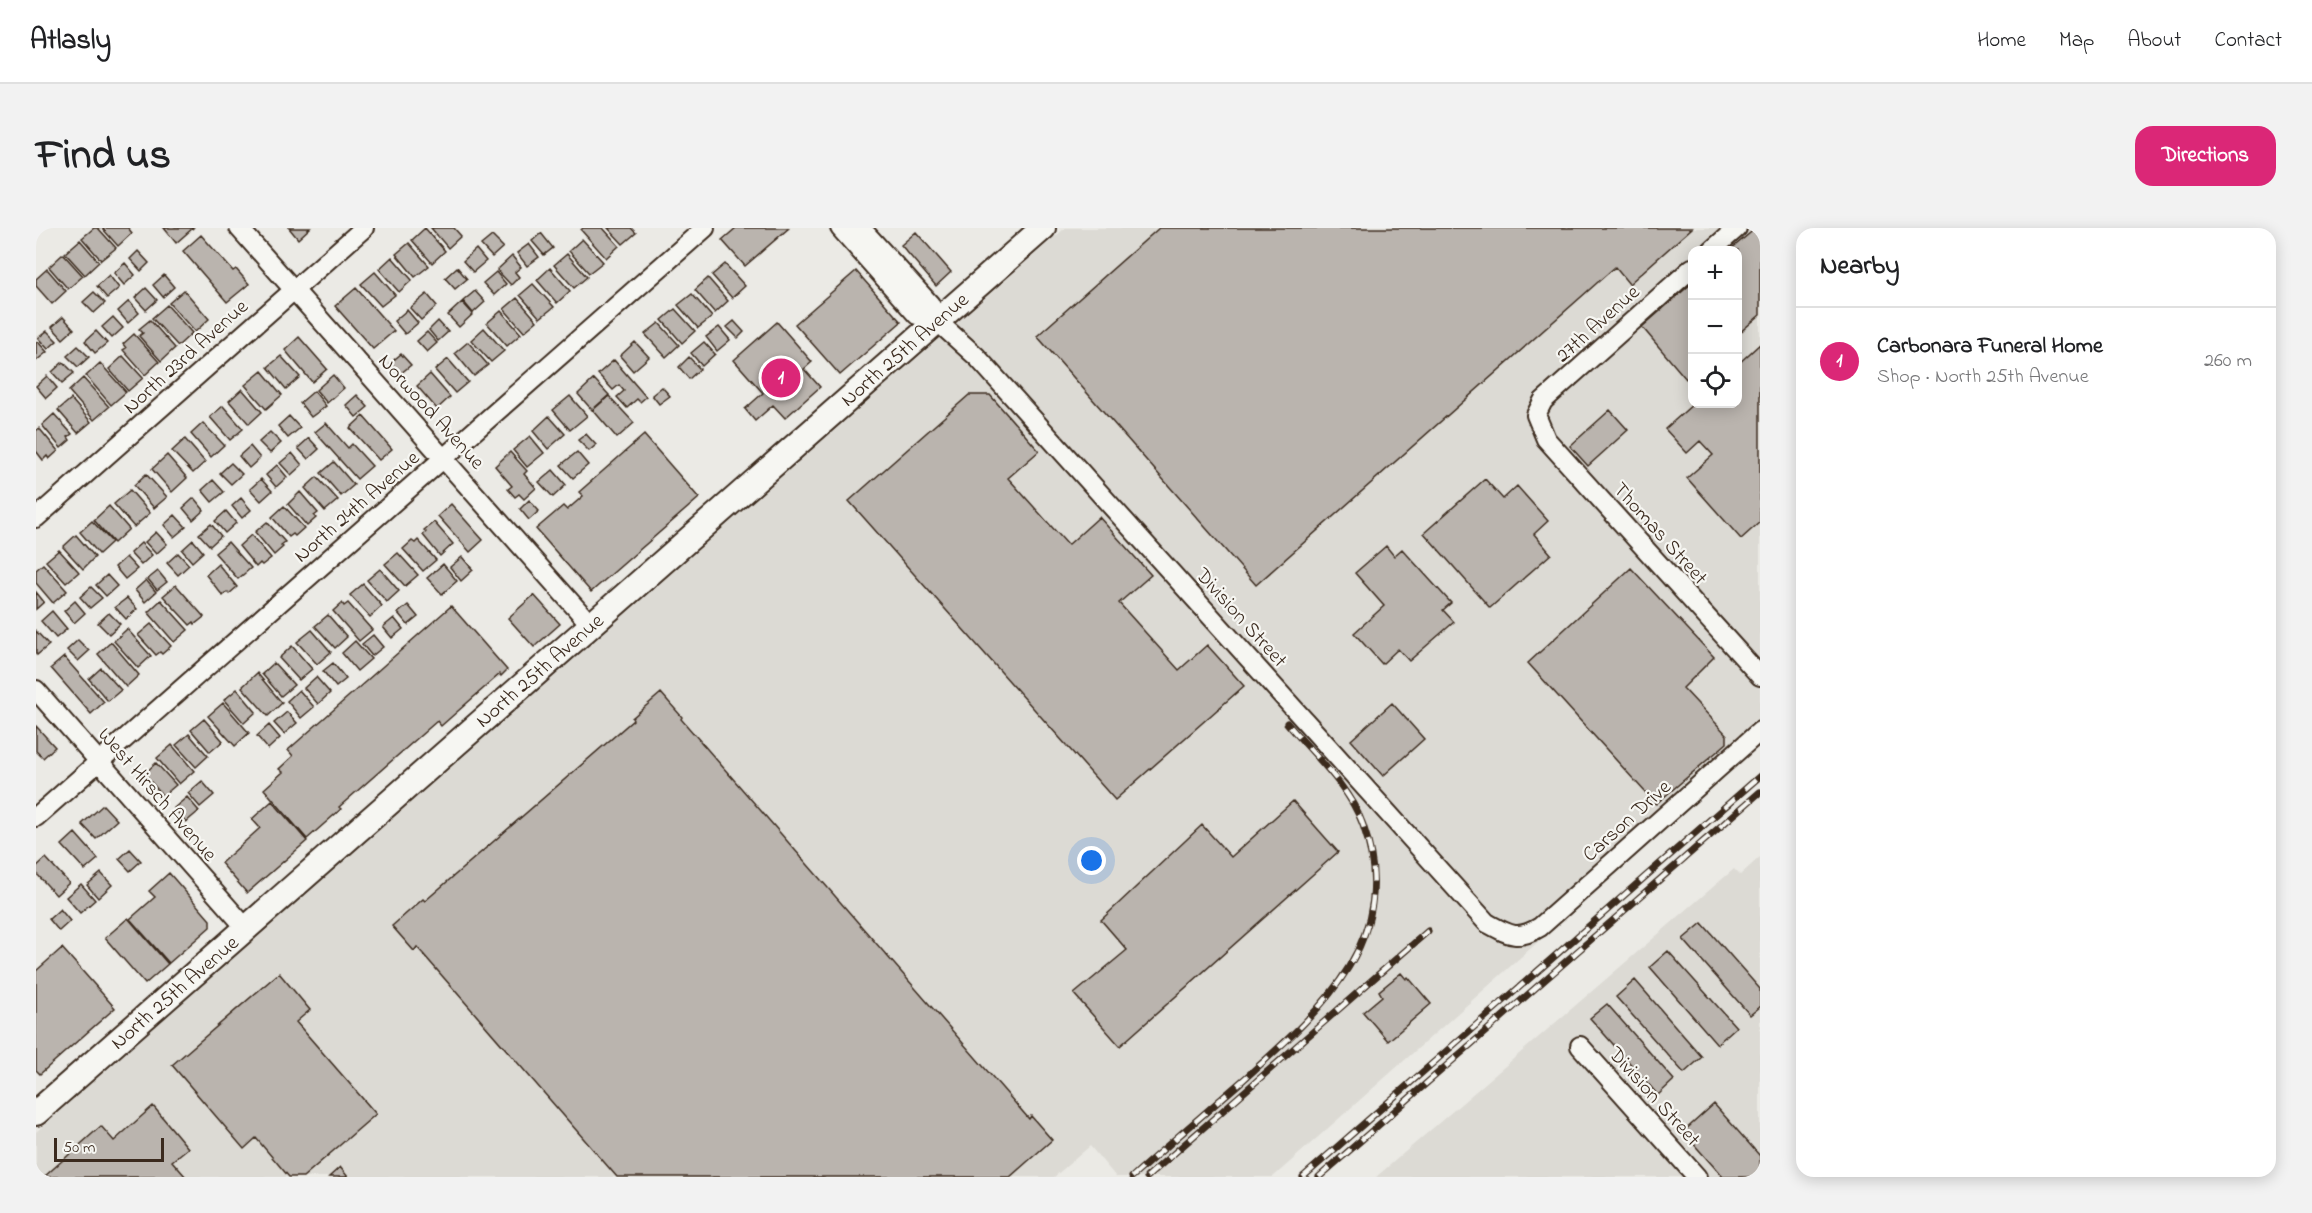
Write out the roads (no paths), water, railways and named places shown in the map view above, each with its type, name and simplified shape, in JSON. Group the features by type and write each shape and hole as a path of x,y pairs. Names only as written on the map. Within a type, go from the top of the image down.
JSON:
{"main road":[{"name":"North 25th Avenue","path":"36,1113 1043,228"}],"street":[{"name":"Norwood Avenue","path":"239,228 591,625"},
{"name":"North 23rd Avenue","path":"36,518 364,228"},
{"name":"North 24th Avenue","path":"36,817 705,228"},
{"name":"Division Street","path":"840,228 917,315 937,321"},
{"name":"Division Street","path":"861,228 930,304 937,321 976,357 1487,923 1505,933 1518,936"},
{"path":"1717,246 1737,228"},
{"name":"27th Avenue","path":"1536,415 1543,401 1688,272"},
{"name":"Thomas Street","path":"1536,415 1546,439 1760,676"},
{"name":"West Hirsch Avenue","path":"36,690 246,928"},
{"name":"Carson Drive","path":"1518,936 1540,927 1760,731"},
{"name":"Division Street","path":"1580,1046 1697,1177"}],"railway":[{"path":"1132,1177 1299,1028 1325,1000 1347,970 1363,938 1372,904 1373,866 1363,825 1340,784 1287,723"},
{"path":"1303,1177 1760,776"},
{"path":"1319,1177 1760,792"},
{"path":"1147,1177 1428,931"}],"place":[{"name":"Carbonara Funeral Home","path":"781,378"}]}
